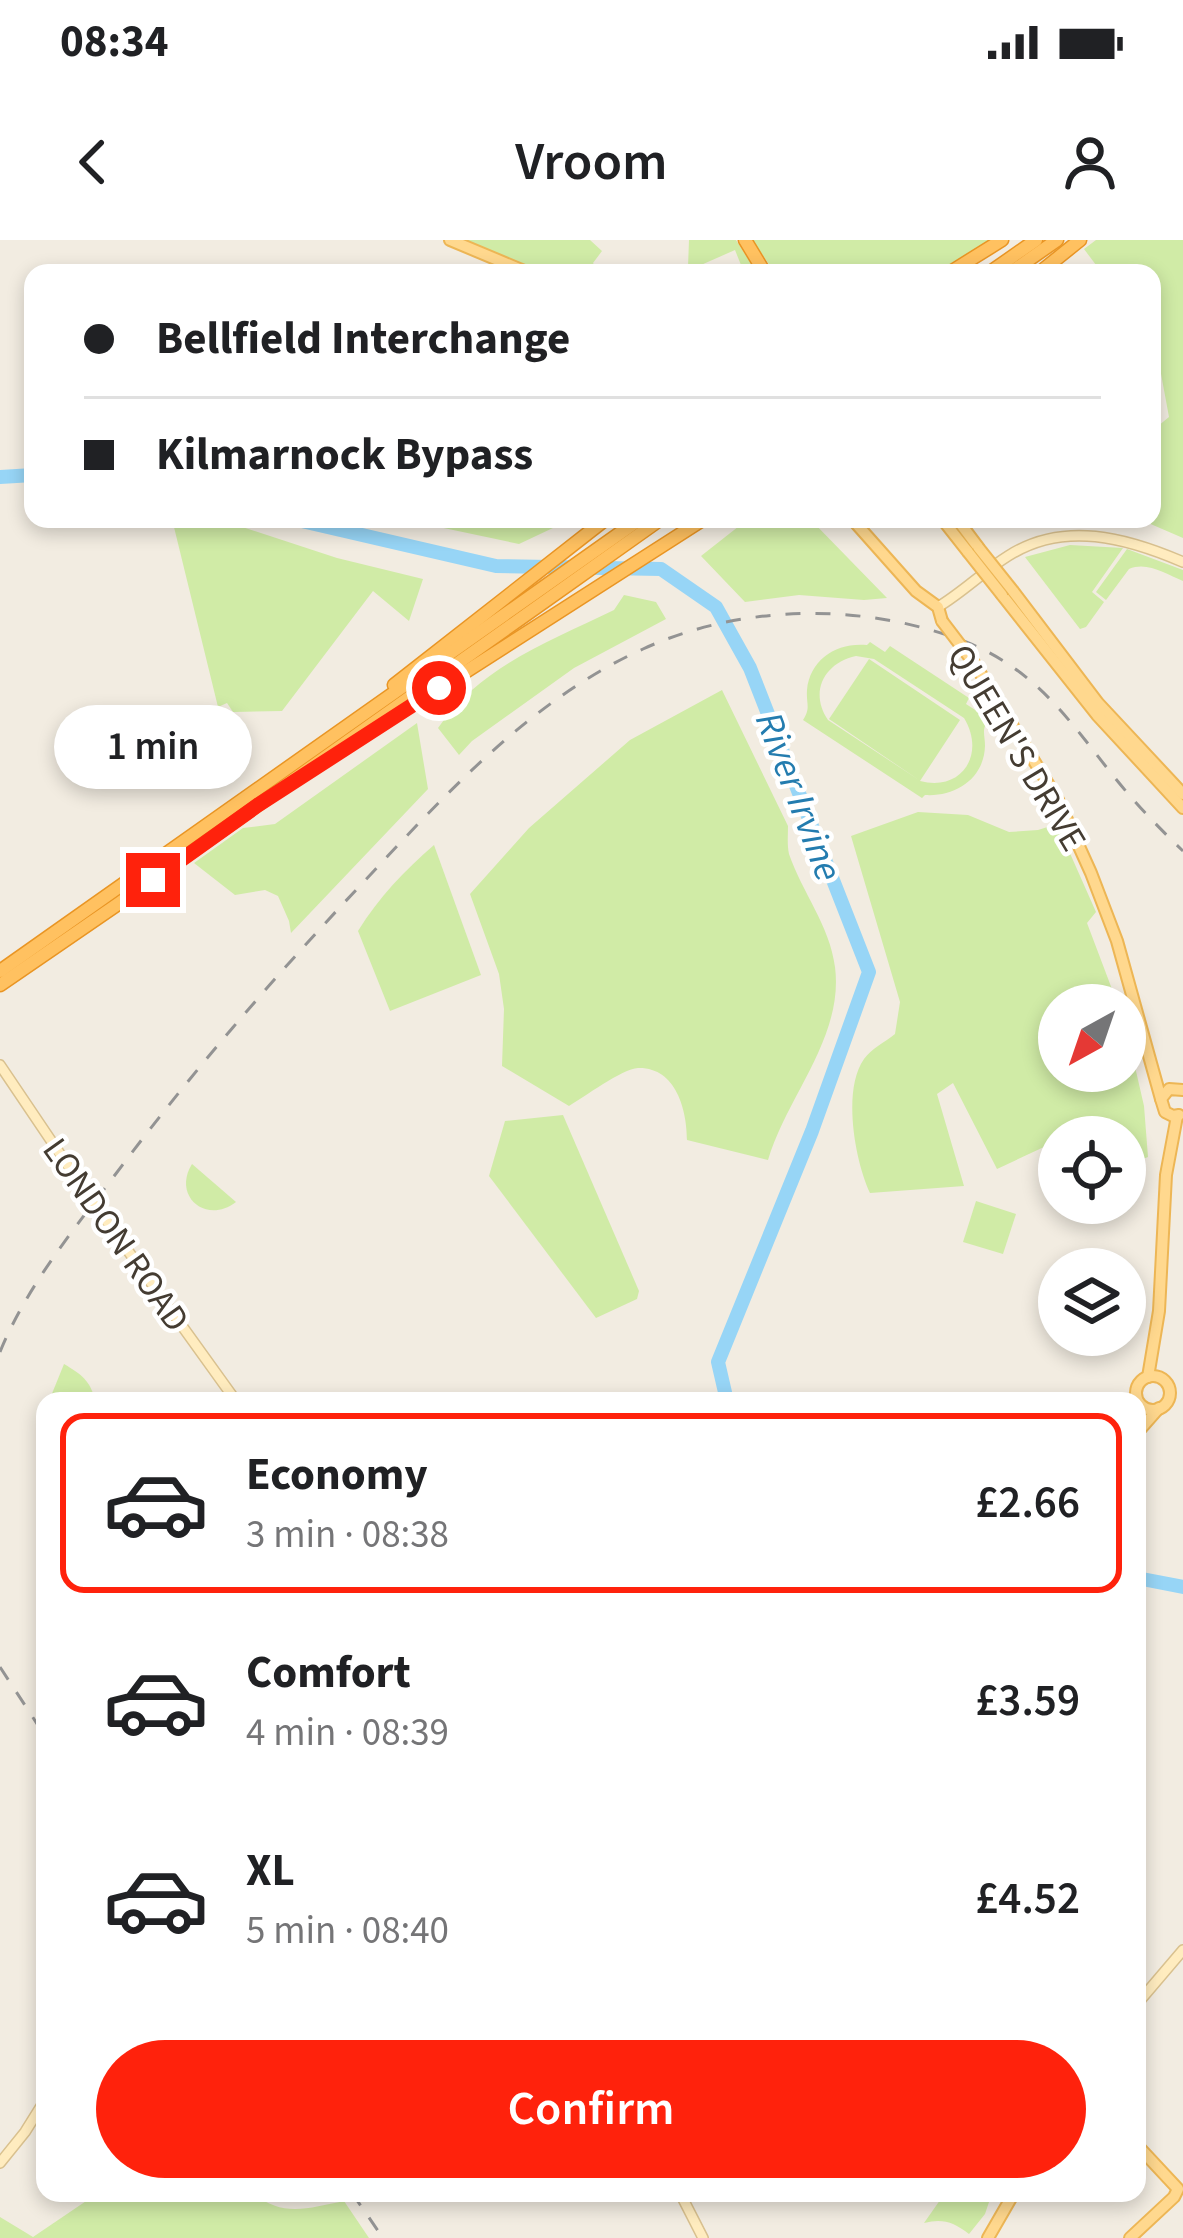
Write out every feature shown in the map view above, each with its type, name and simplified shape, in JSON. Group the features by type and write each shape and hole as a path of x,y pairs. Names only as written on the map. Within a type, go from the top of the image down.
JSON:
{"highway":[{"path":"963,264 1002,240"},
{"path":"1002,264 1036,240"},
{"path":"1023,264 1057,240"},
{"path":"1050,264 1080,240"},
{"path":"255,800 595,528"},
{"path":"0,985 627,528"},
{"path":"0,971 648,528"},
{"path":"255,800 690,528"}],"main road":[{"path":"450,240 507,264"},
{"name":"QUEEN'S DRIVE","path":"857,528 916,591 938,607 974,663 1058,800 1117,941 1172,1110 1155,1345 1148,1377"},
{"path":"951,528 973,549"},
{"path":"961,528 1097,715 1183,808"},
{"path":"938,607 1010,555 1052,539 1104,536 1183,562"},
{"path":"1007,593 1098,703 1183,794"},
{"name":"QUEEN'S DRIVE","path":"1153,1062 1180,1089"},
{"name":"LONDON ROAD","path":"0,1065 230,1392"},
{"path":"1172,1110 1169,1089 1180,1089"},
{"name":"QUEEN'S DRIVE","path":"1155,1345 1165,1381"},
{"path":"1138,1392 1148,1377 1157,1376 1169,1388 1169,1399 1146,1420"},
{"path":"1146,1407 1159,1408"},
{"path":"1146,1993 1183,1950"},
{"path":"0,2163 36,2115"},
{"path":"1130,2238 1180,2188 1146,2154"},
{"path":"685,2202 703,2238"},
{"path":"988,2238 1009,2202"}],"green space":[{"path":"464,240 590,240 602,251 594,264 521,264"},
{"path":"689,240 736,240 751,264 741,264 735,250 703,264 688,264"},
{"path":"752,240 996,240 957,264 769,264"},
{"path":"1096,240 1183,240 1183,538 1160,528 1161,424 1169,417 1161,374 1161,264 1095,264 1084,249"},
{"path":"174,528 245,528 423,579 409,621 373,591 282,711 233,712 227,703 218,707"},
{"path":"443,528 553,528 519,544"},
{"path":"737,528 819,528 887,598 799,595 745,602 701,556"},
{"path":"1070,545 1123,548 1092,592 1104,602 1080,629 1025,557"},
{"path":"1127,549 1183,570 1183,581 1156,569 1136,567 1129,569 1106,600 1096,592"},
{"path":"624,595 656,602 666,619 574,668 459,755 438,728 455,706 517,658 614,610"},
{"path":"870,642 885,652 890,646 969,698 966,704 989,719 983,758 966,784 922,798 803,720 809,679 819,661 845,646","holes":["856,656 874,659 964,718 970,731 971,757 958,775 948,781 920,781 960,720 869,659 829,719 919,780 828,720 820,699 828,672"]},
{"path":"722,690 788,826 789,854 828,937 835,967 831,1018 823,1042 768,1160 687,1140 677,1092 651,1070 623,1073 569,1106 502,1066 504,1009 499,974 470,894 529,828 630,740"},
{"path":"417,723 428,789 291,933 278,896 265,890 235,895 194,863 243,828 275,824"},
{"path":"918,812 968,815 1009,832 1057,824 1096,912 1087,923 1110,984 1038,984 1038,1092 1141,1092 1145,1116 1038,1116 1038,1150 997,1169 953,1083 937,1094 964,1186 870,1193 856,1145 854,1089 864,1059 895,1034 900,1002 851,836"},
{"path":"434,845 481,975 390,1011 358,931 393,885"},
{"path":"563,1115 639,1291 637,1299 596,1318 489,1176 505,1121"},
{"path":"192,1164 236,1202 214,1210 195,1204 186,1187"},
{"path":"976,1201 1016,1214 1003,1254 963,1242"},
{"path":"64,1364 92,1392 53,1392"},
{"path":"85,2202 266,2202 296,2209 345,2202 369,2238 0,2238 0,2217 33,2237"},
{"path":"939,2202 989,2202 969,2234 948,2222 924,2223"}],"waterway":[{"name":"River Irvine","path":"0,477 24,476"},
{"name":"River Irvine","path":"332,528 496,566 661,569 716,607 750,668 869,972 812,1131 718,1362 725,1392"},
{"name":"River Irvine","path":"1146,1580 1183,1587"}],"railway":[{"path":"0,1352 25,1302 72,1231 183,1088 307,943 497,747 567,692 643,649 722,623 806,614 891,621 971,644 1016,669 1052,701 1131,797 1183,851"},
{"path":"0,1667 36,1722"},
{"path":"358,2202 383,2238"}],"route":[{"path":"153,880 258,805 439,688"}]}
